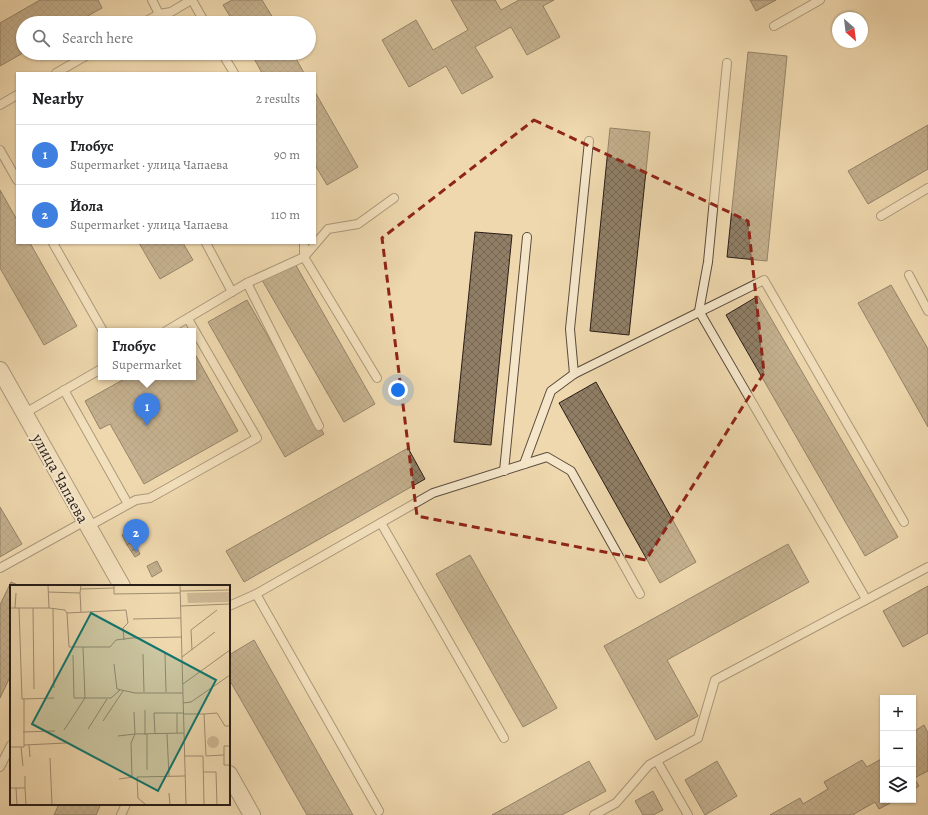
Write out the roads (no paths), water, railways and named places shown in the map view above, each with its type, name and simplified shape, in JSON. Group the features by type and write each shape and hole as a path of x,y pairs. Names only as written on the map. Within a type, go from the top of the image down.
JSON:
{"street":[{"name":"улица Чапаева","path":"0,370 121,585"},
{"path":"230,776 252,815"}],"lane":[{"path":"152,0 160,14"},
{"path":"156,16 171,12 191,0 201,16"},
{"path":"774,26 820,0"},
{"path":"58,72 79,60"},
{"path":"226,60 233,72"},
{"path":"727,63 708,262 699,311 866,600"},
{"path":"0,105 16,96"},
{"path":"574,374 570,329 589,141"},
{"path":"0,150 16,178"},
{"path":"881,216 928,188"},
{"path":"316,243 328,229 358,224 394,198"},
{"path":"504,471 527,237"},
{"path":"54,244 101,328"},
{"path":"207,244 232,292"},
{"path":"304,244 304,257 377,378"},
{"path":"171,328 247,283 304,257 315,244"},
{"path":"908,275 928,310"},
{"path":"524,464 551,391 574,374 764,280 904,522"},
{"path":"247,283 319,426"},
{"path":"188,318 194,328"},
{"path":"0,568 136,500 150,498 257,438 196,332"},
{"path":"25,413 98,371"},
{"path":"64,390 128,504"},
{"path":"230,606 256,594 433,493 547,457 571,471 640,594"},
{"path":"381,523 504,738"},
{"path":"594,815 616,803 649,765 698,738 715,680 928,567"},
{"path":"256,594 379,811"},
{"path":"0,767 10,747"},
{"path":"657,761 688,815"},
{"path":"121,815 126,805"}],"place":[{"name":"Глобус","path":"147,426"},
{"name":"Йола","path":"136,552"}]}
